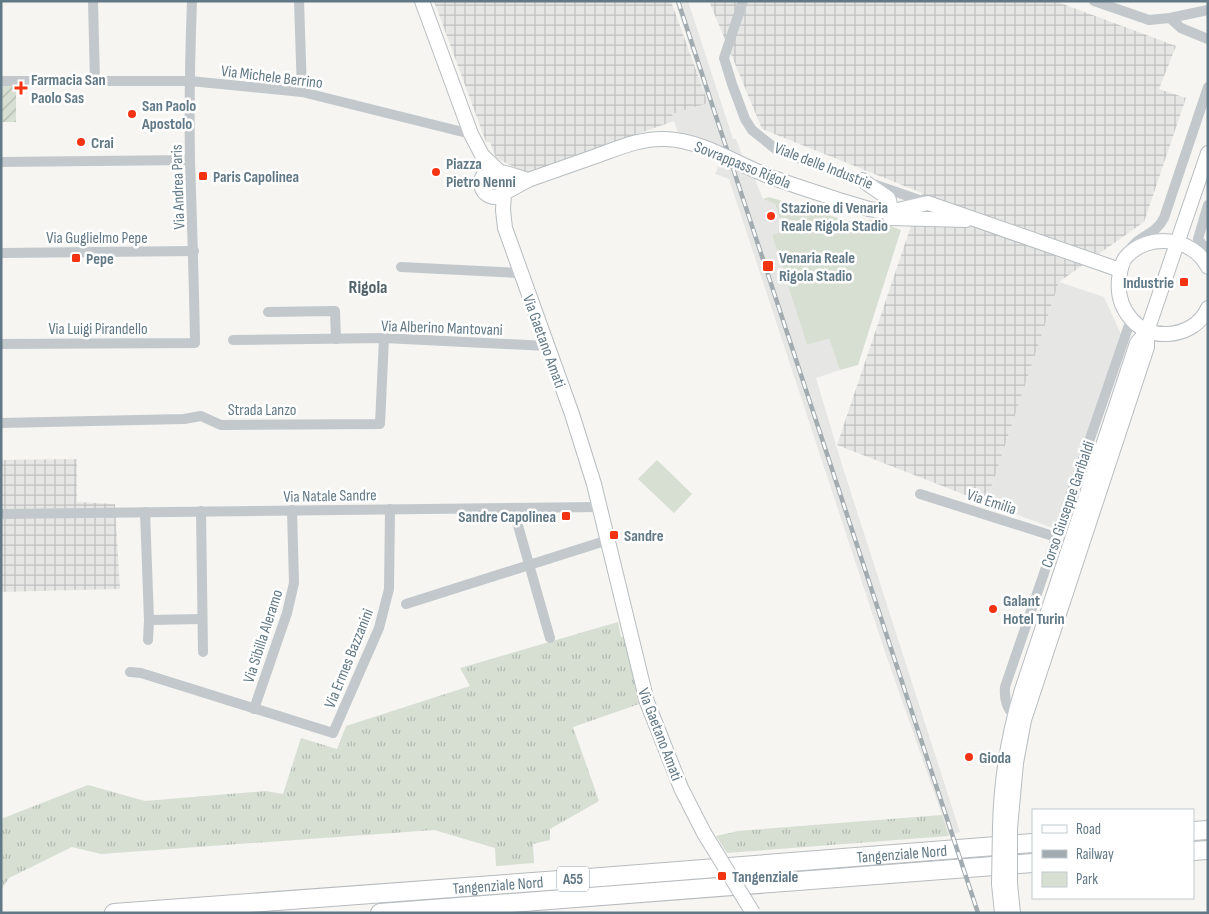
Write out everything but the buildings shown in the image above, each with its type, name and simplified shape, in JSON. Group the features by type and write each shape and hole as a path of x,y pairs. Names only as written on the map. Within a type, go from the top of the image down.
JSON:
{"highway":[{"path":"1194,831 1208,830"},
{"name":"Tangenziale Nord","path":"114,913 1032,843"},
{"path":"1194,851 1208,850"},
{"name":"Tangenziale Nord","path":"380,913 1032,863"}],"street":[{"path":"93,1 95,82"},
{"name":"Via Andrea Paris","path":"192,1 190,160 194,251 195,343"},
{"path":"299,1 302,92"},
{"path":"422,1 471,134 482,155 506,180 507,184 504,192"},
{"name":"Viale delle Industrie","path":"743,1 724,58 745,118 752,130 777,150 928,203 1123,264"},
{"path":"1094,1 1149,20 1170,18 1208,10"},
{"path":"1170,18 1181,28 1208,39"},
{"name":"Via Michele Berrino","path":"1,81 190,81 302,92 471,134"},
{"path":"1208,87 1164,218 1159,227 1138,240 1123,264 1118,284 1120,299 1131,320 1147,331 1175,334 1198,322 1208,308"},
{"name":"Sovrappasso Rigola","path":"528,180 646,140 666,139 684,141 703,147 767,176 842,201"},
{"name":"Corso Giuseppe Garibaldi","path":"1002,913 1005,827 1016,763 1019,718 1147,347 1147,331 1208,153"},
{"path":"482,155 484,176 481,185 488,196 497,197 528,180"},
{"path":"1,162 190,160"},
{"path":"484,176 490,171 528,180"},
{"path":"862,180 888,198 890,205 888,208 876,210"},
{"name":"Via Gaetano Amati","path":"504,192 505,228"},
{"name":"Via Gaetano Amati","path":"488,196 505,228 572,414 600,507 647,702 669,760 691,810 753,913"},
{"name":"Viale delle Industrie","path":"842,201 876,210 894,211 928,203"},
{"path":"1208,205 1198,239 1208,252"},
{"name":"Viale delle Industrie","path":"876,210 878,215 890,218 980,220"},
{"path":"1123,264 1135,250 1152,242 1166,240 1178,242 1193,250 1208,267"},
{"name":"Via Guglielmo Pepe","path":"1,252 194,251"},
{"path":"401,267 520,273"},
{"path":"268,312 335,311 336,339"},
{"name":"Corso Giuseppe Garibaldi","path":"1019,718 1010,712 1006,704 1005,687 1131,320"},
{"name":"Via Alberino Mantovani","path":"233,340 384,338 547,346"},
{"name":"Strada Lanzo","path":"1,423 184,419 201,416 221,425 380,424 384,338"},
{"name":"Via Luigi Pirandello","path":"1,344 195,343"},
{"name":"Via Emilia","path":"920,494 1056,537"},
{"name":"Via Natale Sandre","path":"201,511 600,507"},
{"path":"513,508 550,638"},
{"name":"Via Ermes Bazzanini","path":"254,709 333,734 379,628 384,612 389,589 390,509"},
{"name":"Via Sibilla Aleramo","path":"254,709 287,613 294,582 292,510"},
{"path":"1,514 201,511 203,652"},
{"path":"145,512 148,640"},
{"path":"406,604 608,540"},
{"path":"149,620 202,619"},
{"path":"130,672 140,673 254,709"},
{"name":"Corso Giuseppe Garibaldi","path":"1004,884 1013,913"}],"shaded area":[{"path":"434,1 671,1 708,103 672,114 674,121 530,172 522,171 496,158 490,142 486,142"},
{"path":"675,1 688,1 733,139 736,139 742,155 712,142 678,132 671,114 708,103"},
{"path":"709,1 1055,1 1176,46 1159,89 1186,98 1144,222 1059,282 986,503 837,445 922,193 762,129"},
{"path":"720,162 754,177 763,199 775,204 784,231 772,235 807,345 829,339 840,370 816,378 960,832 949,835 885,652 729,179 715,174"},
{"path":"1059,282 1104,297 1124,341 1058,530 986,503"},
{"path":"77,459 77,502 115,504 120,589 1,592 1,460"}],"green space":[{"path":"1,86 16,86 16,122 1,122"},
{"path":"769,197 848,221 874,220 901,230 858,365 840,370 829,339 807,345 772,235 784,231 775,204 763,199"},
{"path":"657,460 692,494 674,513 638,479"},
{"path":"618,622 621,637 625,637 642,703 573,727 599,801 550,829 550,840 533,844 534,863 496,866 495,848 434,830 101,854 72,847 9,878 1,890 1,819 88,785 145,801 266,791 283,794 301,738 337,749 346,726 470,686 460,668"},
{"path":"942,815 949,836 727,853 716,836 738,831"}],"railway":[{"path":"678,1 978,913"}],"place":[{"name":"Farmacia San Paolo Sas","path":"21,88"},
{"name":"San Paolo Apostolo","path":"132,114"},
{"name":"Crai","path":"81,142"},
{"name":"Piazza Pietro Nenni","path":"436,172"},
{"name":"Paris Capolinea","path":"203,176"},
{"name":"Stazione di Venaria Reale Rigola Stadio","path":"771,216"},
{"name":"Pepe","path":"76,258"},
{"name":"Venaria Reale Rigola Stadio","path":"768,266"},
{"name":"Industrie","path":"1184,282"},
{"name":"Sandre Capolinea","path":"566,516"},
{"name":"Sandre","path":"614,535"},
{"name":"Galant Hotel Turin","path":"993,609"},
{"name":"Gioda","path":"969,757"},
{"name":"Tangenziale","path":"722,876"}],"district":[{"name":"Rigola","path":"368,287"}]}
